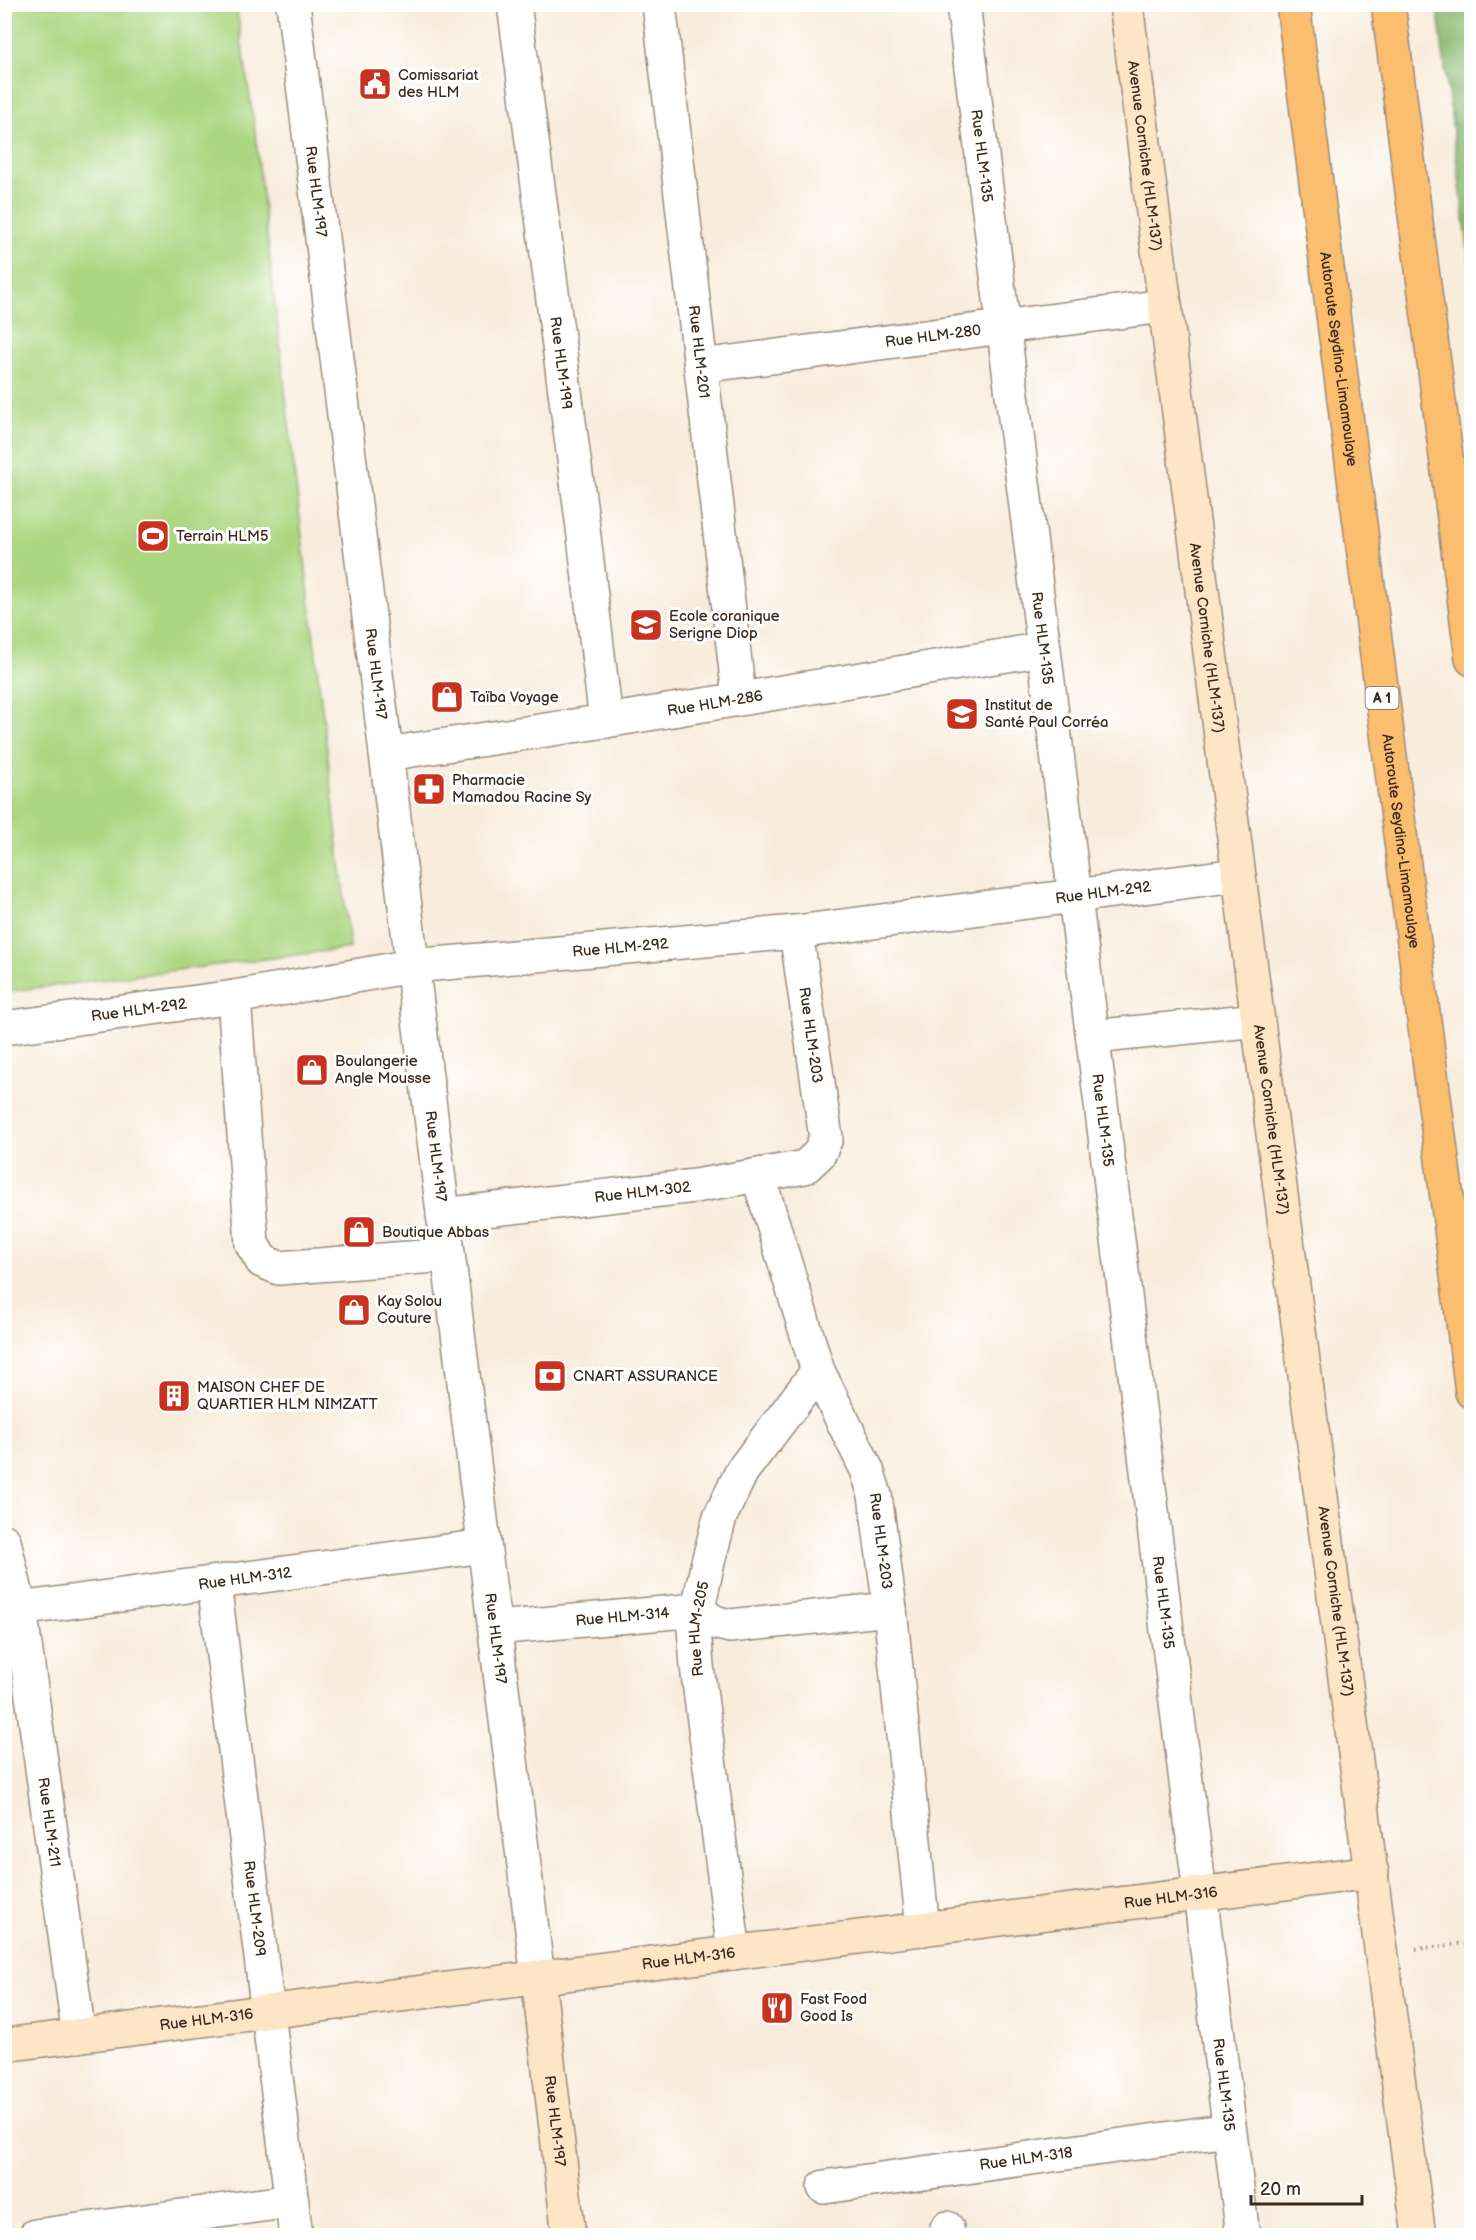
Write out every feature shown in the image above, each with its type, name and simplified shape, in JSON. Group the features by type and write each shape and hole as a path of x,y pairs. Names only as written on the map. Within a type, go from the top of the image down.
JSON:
{"highway":[{"name":"Autoroute Seydina-Limamoulaye","path":"1293,4 1472,1392"},
{"path":"1388,4 1472,659"}],"street":[{"name":"Rue HLM-197","path":"293,4 569,2235"},
{"name":"Rue HLM-199","path":"514,4 581,508 606,721"},
{"name":"Rue HLM-201","path":"659,4 739,698"},
{"name":"Rue HLM-135","path":"963,4 1243,2235"},
{"name":"Avenue Corniche (HLM-137)","path":"1126,4 1237,875 1419,2235"},
{"name":"Rue HLM-280","path":"701,366 1164,306"},
{"name":"Rue HLM-286","path":"386,754 606,721 1044,649"},
{"name":"Rue HLM-292","path":"4,1028 234,997 412,966 796,932 1237,875"},
{"name":"Rue HLM-203","path":"796,932 826,1138"},
{"path":"234,997 252,1244 262,1261 279,1268 448,1255"},
{"path":"1093,1037 1257,1020"},
{"name":"Rue HLM-302","path":"443,1215 695,1186 805,1167 819,1154 826,1138"},
{"name":"Rue HLM-203","path":"758,1175 818,1371 867,1470 875,1496 890,1609 923,1929"},
{"name":"Rue HLM-205","path":"734,1953 694,1643 694,1628 720,1517 741,1471 818,1371"},
{"name":"Rue HLM-211","path":"4,1541 12,1610 79,2036"},
{"name":"Rue HLM-312","path":"12,1610 484,1546"},
{"name":"Rue HLM-209","path":"214,1583 296,2235"},
{"path":"699,1611 714,1622 730,1626 890,1609"},
{"name":"Rue HLM-314","path":"495,1628 699,1611"},
{"name":"Rue HLM-316","path":"4,2045 1372,1872"},
{"name":"Rue HLM-318","path":"824,2187 1229,2130"},
{"path":"35,2235 108,2231 292,2201"}],"path":[{"path":"1383,1953 1469,1943 1472,1959"}],"green space":[{"name":"Terrain HLM5","path":"4,5 236,5 254,124 350,948 5,992"},
{"path":"1437,5 1471,5 1471,273"}],"place":[{"name":"Comissariat des HLM","path":"375,84"},
{"name":"Terrain HLM5","path":"153,536"},
{"name":"Ecole coranique Serigne Diop","path":"646,625"},
{"name":"Taïba Voyage","path":"447,697"},
{"name":"Institut de Santé Paul Corréa","path":"962,714"},
{"name":"Pharmacie Mamadou Racine Sy","path":"429,789"},
{"name":"Boulangerie Angle Mousse","path":"312,1070"},
{"name":"Boutique Abbas","path":"359,1232"},
{"name":"Kay Solou Couture","path":"354,1310"},
{"name":"CNART ASSURANCE","path":"550,1376"},
{"name":"MAISON CHEF DE QUARTIER HLM NIMZATT","path":"174,1396"},
{"name":"Fast Food Good Is","path":"777,2008"}]}
